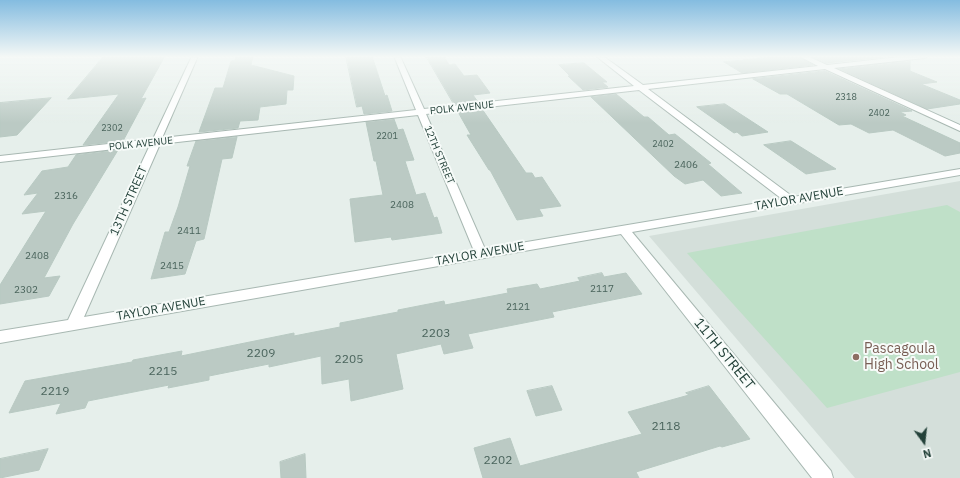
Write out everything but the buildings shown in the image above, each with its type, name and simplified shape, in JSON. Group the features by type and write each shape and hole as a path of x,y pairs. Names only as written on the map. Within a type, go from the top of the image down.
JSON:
{"street":[{"name":"13TH STREET","path":"73,324 185,78"},
{"name":"12TH STREET","path":"407,78 482,254"},
{"path":"629,78 790,200"},
{"name":"POLK AVENUE","path":"0,159 727,78"},
{"path":"851,78 960,128"},
{"name":"TAYLOR AVENUE","path":"0,337 790,200 960,172"},
{"name":"11TH STREET","path":"624,230 824,478"}],"shaded area":[{"name":"Pascagoula High School","path":"960,181 960,478 855,478 649,236"}],"green space":[{"name":"Pascagoula High School","path":"947,205 960,212 960,372 827,408 687,253"}],"place":[{"name":"Pascagoula High School","path":"856,357"}]}
